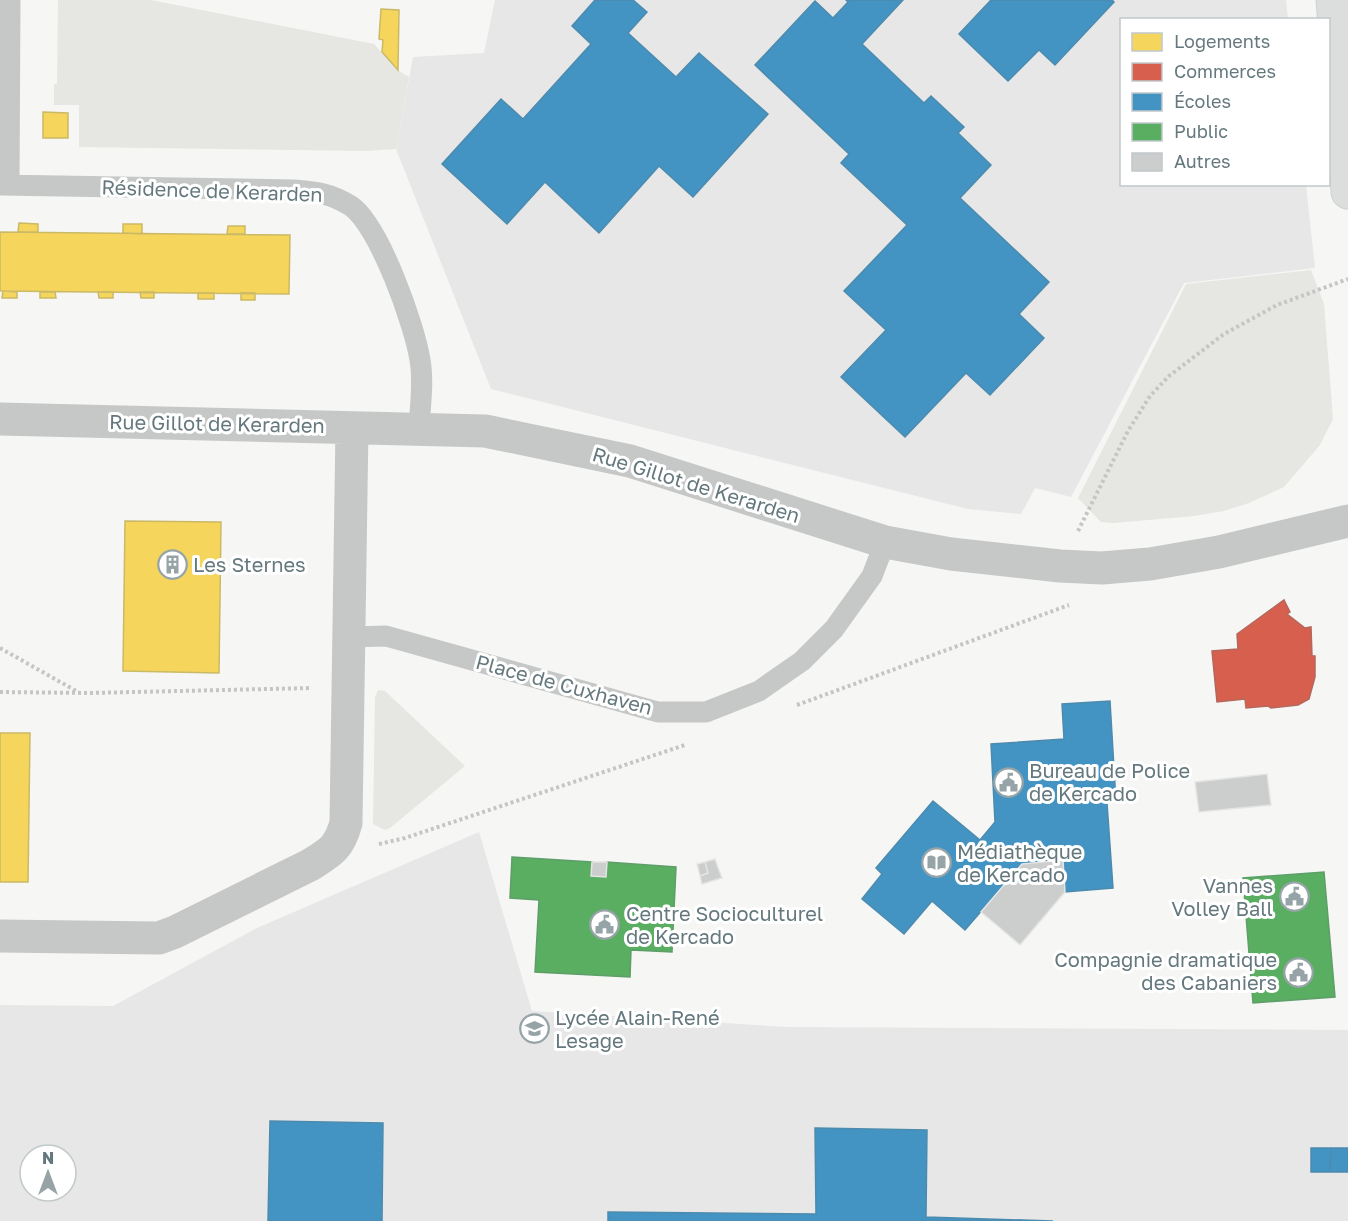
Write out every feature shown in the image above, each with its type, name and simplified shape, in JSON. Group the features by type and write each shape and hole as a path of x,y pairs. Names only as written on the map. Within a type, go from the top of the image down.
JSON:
{"street":[{"path":"1333,0 1348,192"},
{"name":"Rue Gillot de Kerarden","path":"0,419 485,431 630,461 885,542 951,554 1060,566 1102,568 1150,564 1242,547 1348,521"},
{"path":"0,936 159,938 310,865 325,856 340,842 346,823 352,428"}],"lane":[{"name":"Résidence de Kerarden","path":"10,0 5,184 294,190 327,193 353,207 368,223 398,286 415,336 421,363 419,429"},
{"name":"Place de Cuxhaven","path":"348,637 386,636 658,712 706,712 759,691 802,661 834,629 872,576 885,542"}],"path":[{"path":"1060,566 1128,431 1150,396 1169,376 1233,329 1277,305 1348,279"},
{"path":"0,648 80,693"},
{"path":"0,692 80,693 325,687 347,680"}],"shaded area":[{"path":"58,0 151,0 374,44 396,69 409,77 396,149 367,151 79,147 79,105 54,105 54,84 57,84"},
{"path":"495,0 1286,0 1288,18 1120,18 1120,186 1306,186 1315,268 1184,283 1071,497 1035,488 1021,514 968,509 491,389 396,149 413,57 484,53"},
{"path":"1311,270 1324,304 1333,419 1320,445 1284,487 1249,503 1224,511 1194,516 1114,523 1101,522 1078,498 1186,284"},
{"path":"378,690 385,691 465,766 385,830 373,824 375,697"},
{"name":"Lycée Alain-René Lesage","path":"479,832 532,1011 788,1027 1348,1030 1348,1221 0,1221 0,1005 113,1006 257,928"}],"building: Logements":[{"path":"381,9 399,10 398,70 382,52 383,40 379,39"},
{"path":"43,112 68,113 68,138 43,138"},
{"path":"19,223 38,224 38,232 18,232"},
{"path":"123,224 142,224 142,234 123,233"},
{"path":"228,226 245,226 245,234 227,234"},
{"path":"0,232 290,235 289,294 0,291"},
{"path":"3,291 17,292 17,298 2,298"},
{"path":"40,292 55,292 56,298 40,298"},
{"path":"98,292 113,292 113,298 99,298"},
{"path":"140,292 154,292 154,298 141,298"},
{"path":"198,293 214,293 214,299 198,299"},
{"path":"241,293 255,293 255,300 241,300"},
{"name":"Les Sternes","path":"125,521 221,522 219,673 123,671"},
{"path":"0,733 30,733 28,882 0,882"}],"building: Commerces":[{"path":"1284,600 1290,612 1287,614 1305,628 1311,627 1315,677 1309,699 1298,705 1271,708 1268,706 1246,708 1245,699 1217,702 1212,651 1238,649 1237,634"}],"building: Écoles":[{"path":"595,0 633,0 647,12 628,33 676,77 699,53 768,114 693,197 659,166 599,233 545,182 507,224 442,164 501,99 523,119 591,44 572,26"},
{"path":"846,0 903,0 862,44 924,103 931,96 964,127 958,133 991,165 960,198 1049,282 1019,314 1044,338 990,395 966,373 905,437 841,377 886,330 844,291 907,225 841,163 849,154 755,65 815,1 833,18 848,2"},
{"path":"991,0 1112,0 1114,2 1055,65 1039,50 1008,81 959,34"},
{"path":"1110,701 1116,802 1107,803 1113,888 1065,892 1063,860 1022,864 965,930 932,901 904,934 862,899 882,874 876,868 933,801 980,840 995,822 991,744 1064,739 1062,704"},
{"path":"270,1121 383,1123 382,1221 268,1221"},
{"path":"815,1128 927,1130 926,1217 1053,1221 608,1221 608,1212 816,1214"},
{"path":"1311,1148 1331,1148 1330,1172 1311,1172"},
{"path":"1331,1148 1348,1148 1348,1172 1330,1172"}],"building: Public":[{"name":"Centre Socioculturel de Kercado","path":"512,857 592,862 591,876 606,877 607,862 676,867 672,952 631,950 630,977 535,972 539,900 510,898"},
{"path":"1324,872 1335,997 1253,1003 1243,878"}],"building: Autres":[{"path":"1267,774 1271,805 1199,812 1195,782"},
{"path":"715,859 722,878 702,884 700,876 708,873 705,862"},
{"path":"1063,860 1065,892 1020,945 981,912 1022,864"},
{"path":"592,862 607,862 606,877 591,876"},
{"path":"705,862 708,873 700,876 697,864"}],"place":[{"name":"Les Sternes","path":"172,565"},
{"name":"Bureau de Police de Kercado","path":"1008,782"},
{"name":"Médiathèque de Kercado","path":"936,863"},
{"name":"Vannes Volley Ball","path":"1294,897"},
{"name":"Centre Socioculturel de Kercado","path":"605,925"},
{"name":"Compagnie dramatique des Cabaniers","path":"1298,972"},
{"name":"Lycée Alain-René Lesage","path":"534,1029"}]}
